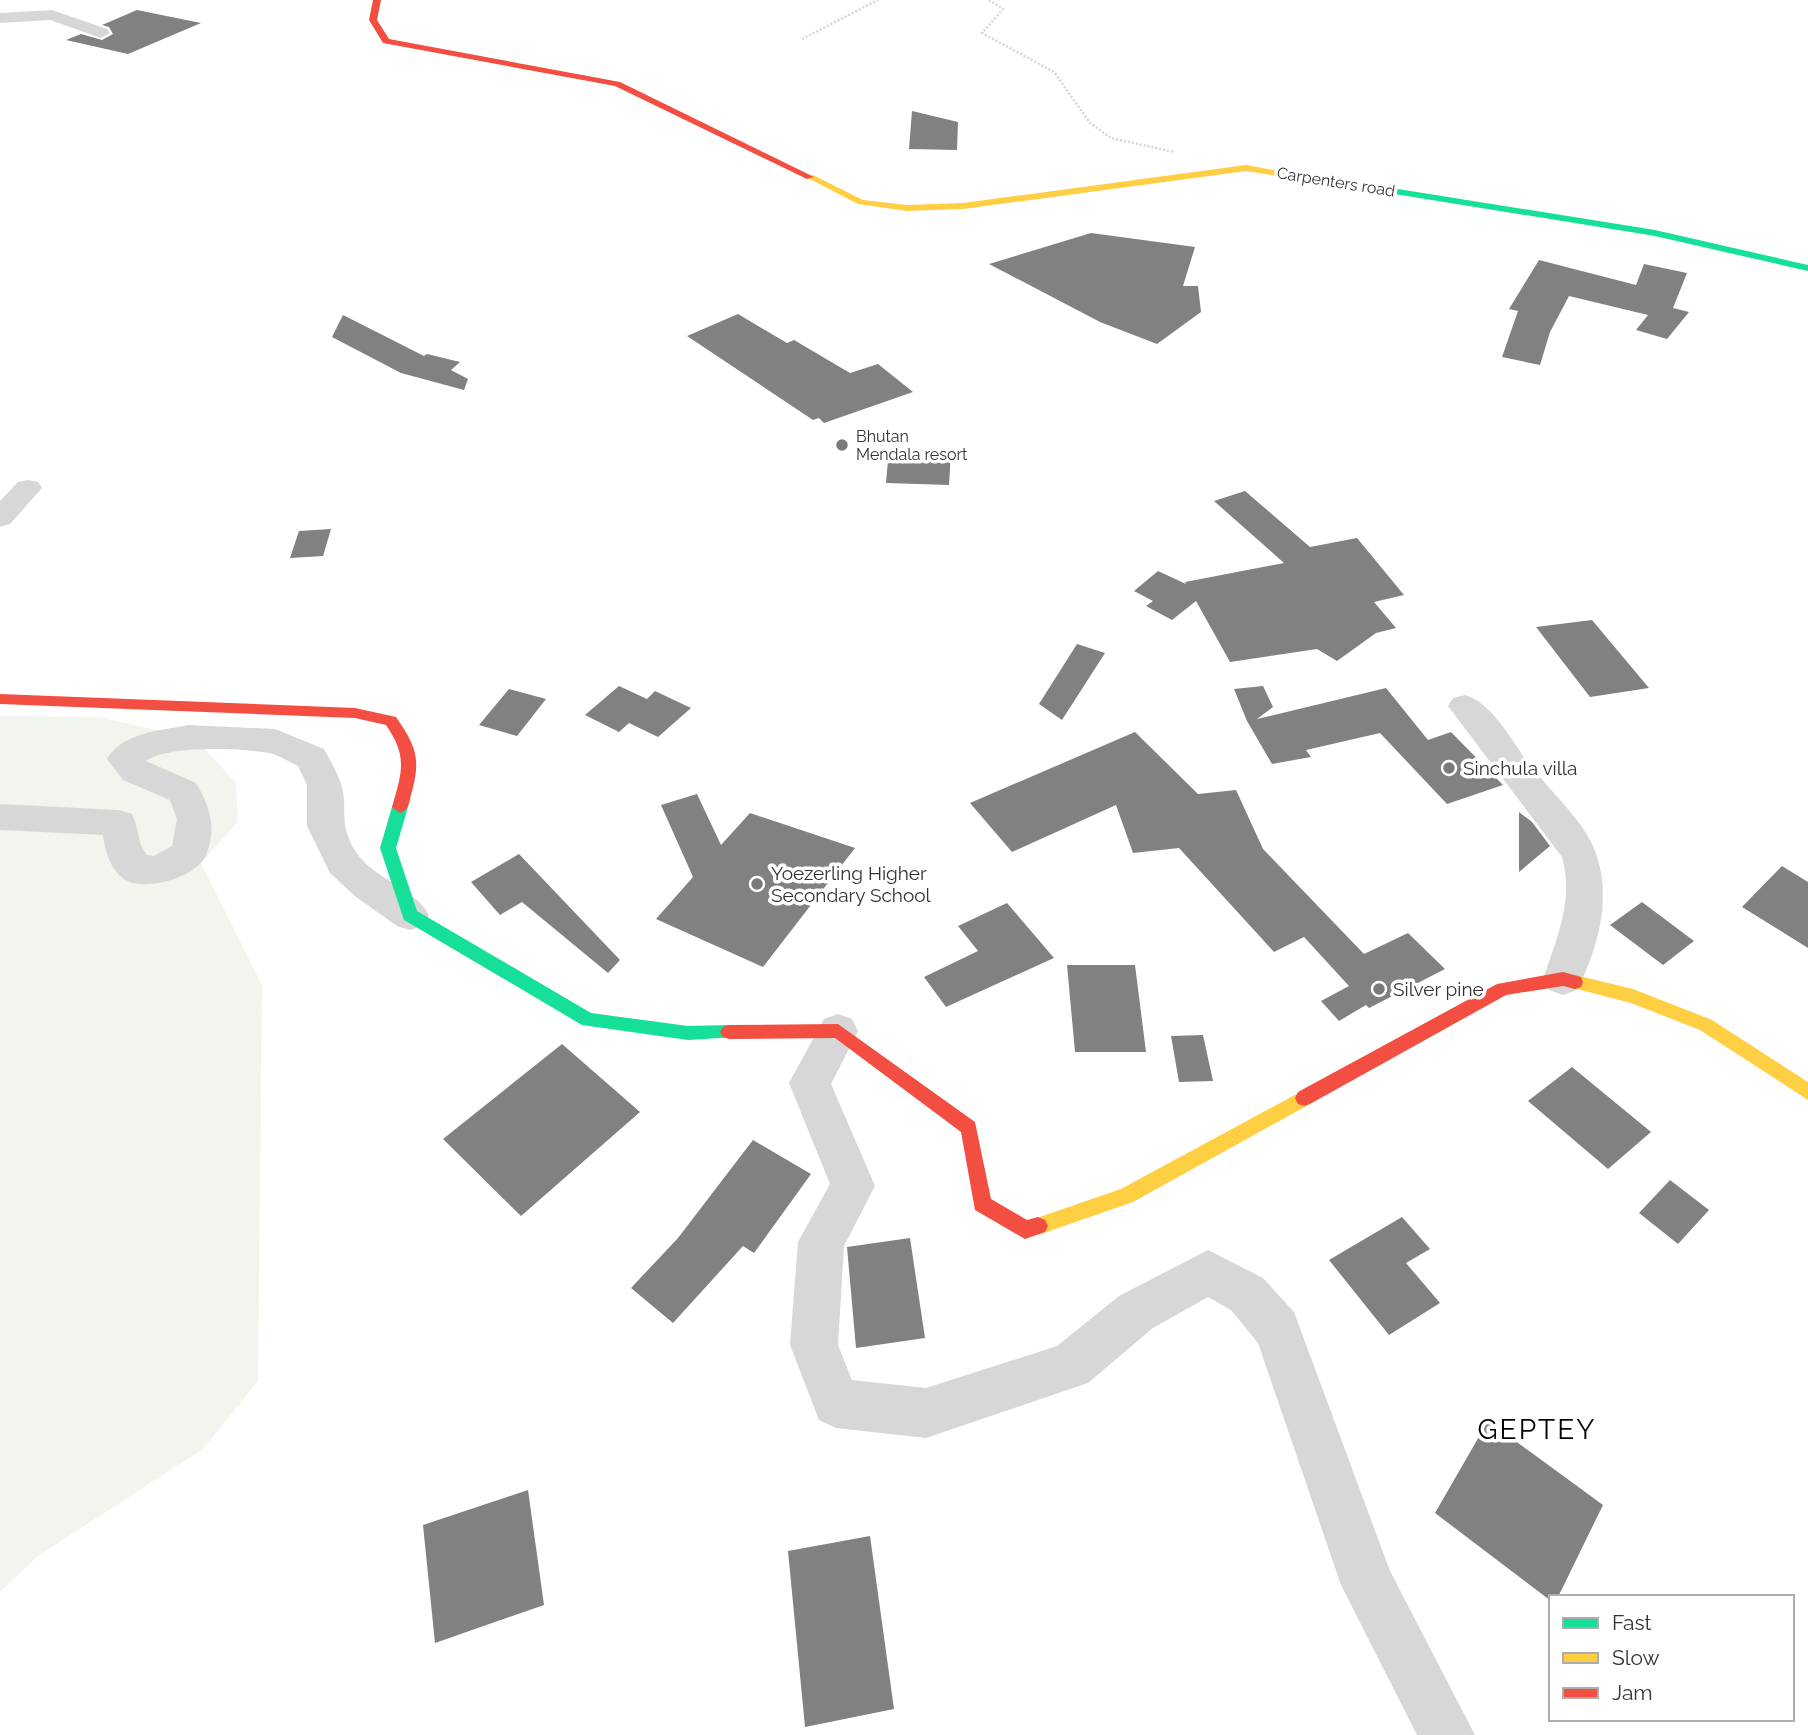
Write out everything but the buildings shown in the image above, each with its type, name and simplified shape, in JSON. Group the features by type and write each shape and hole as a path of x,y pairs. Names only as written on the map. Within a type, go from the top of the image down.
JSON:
{"street":[{"name":"Carpenters road","path":"377,0 373,20 386,41 617,84 861,202 907,208 963,206 1246,168 1655,233 1808,268"},
{"path":"0,18 52,15 101,33"},
{"path":"0,518 28,488"},
{"path":"0,699 355,713 391,721 407,742 412,763 387,848 410,915"},
{"path":"1465,706 1509,758 1528,788 1564,827 1578,850 1585,871 1585,903 1563,979"},
{"path":"0,817 119,822 124,853 137,869 158,870 189,853 195,819 184,792 135,771 124,759 141,747 188,737 275,741 312,758 324,785 325,826 343,863 369,887 410,915 588,1020 688,1033 838,1031 969,1128 982,1204 1025,1230 1126,1196 1503,989 1563,979 1633,996 1706,1025 1808,1092"},
{"path":"838,1031 810,1083 853,1186 821,1242 814,1345 836,1403 926,1413 1071,1366 1136,1312 1208,1272 1247,1294 1277,1329 1368,1585 1447,1735"}],"path":[{"path":"802,39 878,0"},
{"path":"989,0 1003,9 982,33 1054,72 1090,123 1111,138 1178,153"}],"shaded area":[{"path":"0,716 99,717 188,737 206,750 236,783 238,822 201,863 262,985 258,1381 203,1449 38,1556 0,1592"}],"traffic: fast":[{"path":"1348,184 1655,233 1808,268"},
{"path":"400,807 388,848 410,915 588,1020 688,1033 729,1032"}],"traffic: slow":[{"path":"810,177 861,202 907,208 963,206 1246,168 1348,184"},
{"path":"1575,982 1633,996 1706,1025 1808,1092"},
{"path":"1038,1226 1126,1196 1304,1098"}],"traffic: jam":[{"path":"377,0 373,20 386,41 617,84 810,177"},
{"path":"0,699 355,713 391,721 406,744 410,762 400,807"},
{"path":"1304,1098 1503,989 1563,979 1575,982"},
{"path":"729,1032 838,1031 969,1128 982,1204 1025,1230 1038,1226"}],"place":[{"name":"Bhutan Mendala resort","path":"842,445"},
{"name":"Sinchula villa","path":"1449,768"},
{"name":"Yoezerling Higher Secondary School","path":"757,884"},
{"name":"Silver pine","path":"1379,989"}],"district":[{"name":"GEPTEY","path":"1537,1429"}]}
